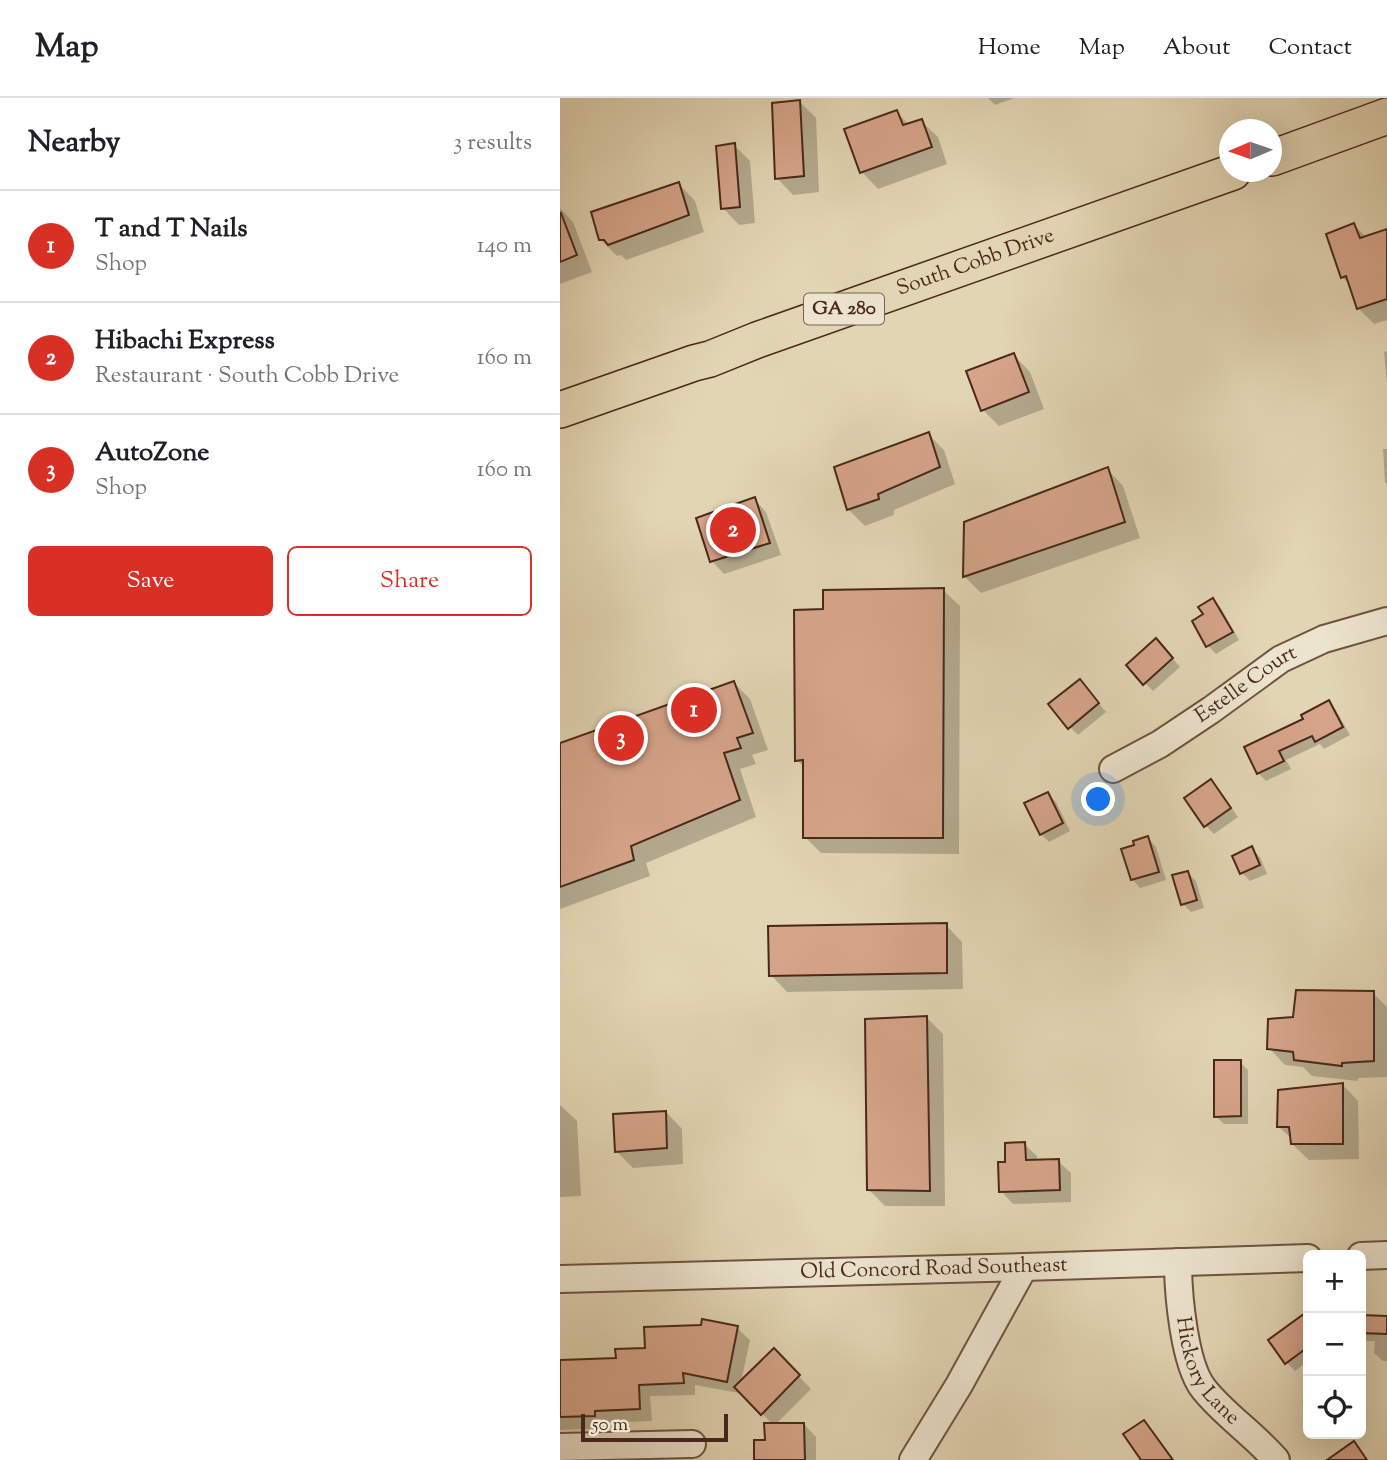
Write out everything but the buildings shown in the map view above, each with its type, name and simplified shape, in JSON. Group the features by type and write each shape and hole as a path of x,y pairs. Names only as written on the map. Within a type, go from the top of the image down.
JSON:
{"main road":[{"path":"1282,154 1387,116"},
{"name":"South Cobb Drive","path":"560,410 1219,177"}],"street":[{"name":"Estelle Court","path":"1113,769 1160,744 1280,659 1324,639 1387,621"},
{"path":"1366,1256 1387,1255"},
{"name":"Old Concord Road Southeast","path":"560,1279 1303,1258"},
{"name":"Hickory Lane","path":"1178,1262 1178,1291 1186,1340 1201,1386 1262,1443 1276,1460"},
{"path":"913,1460 959,1385 1024,1267"},
{"path":"560,1447 692,1444"}],"place":[{"name":"Hibachi Express","path":"733,530"},
{"name":"T and T Nails","path":"694,710"},
{"name":"AutoZone","path":"621,738"}]}
